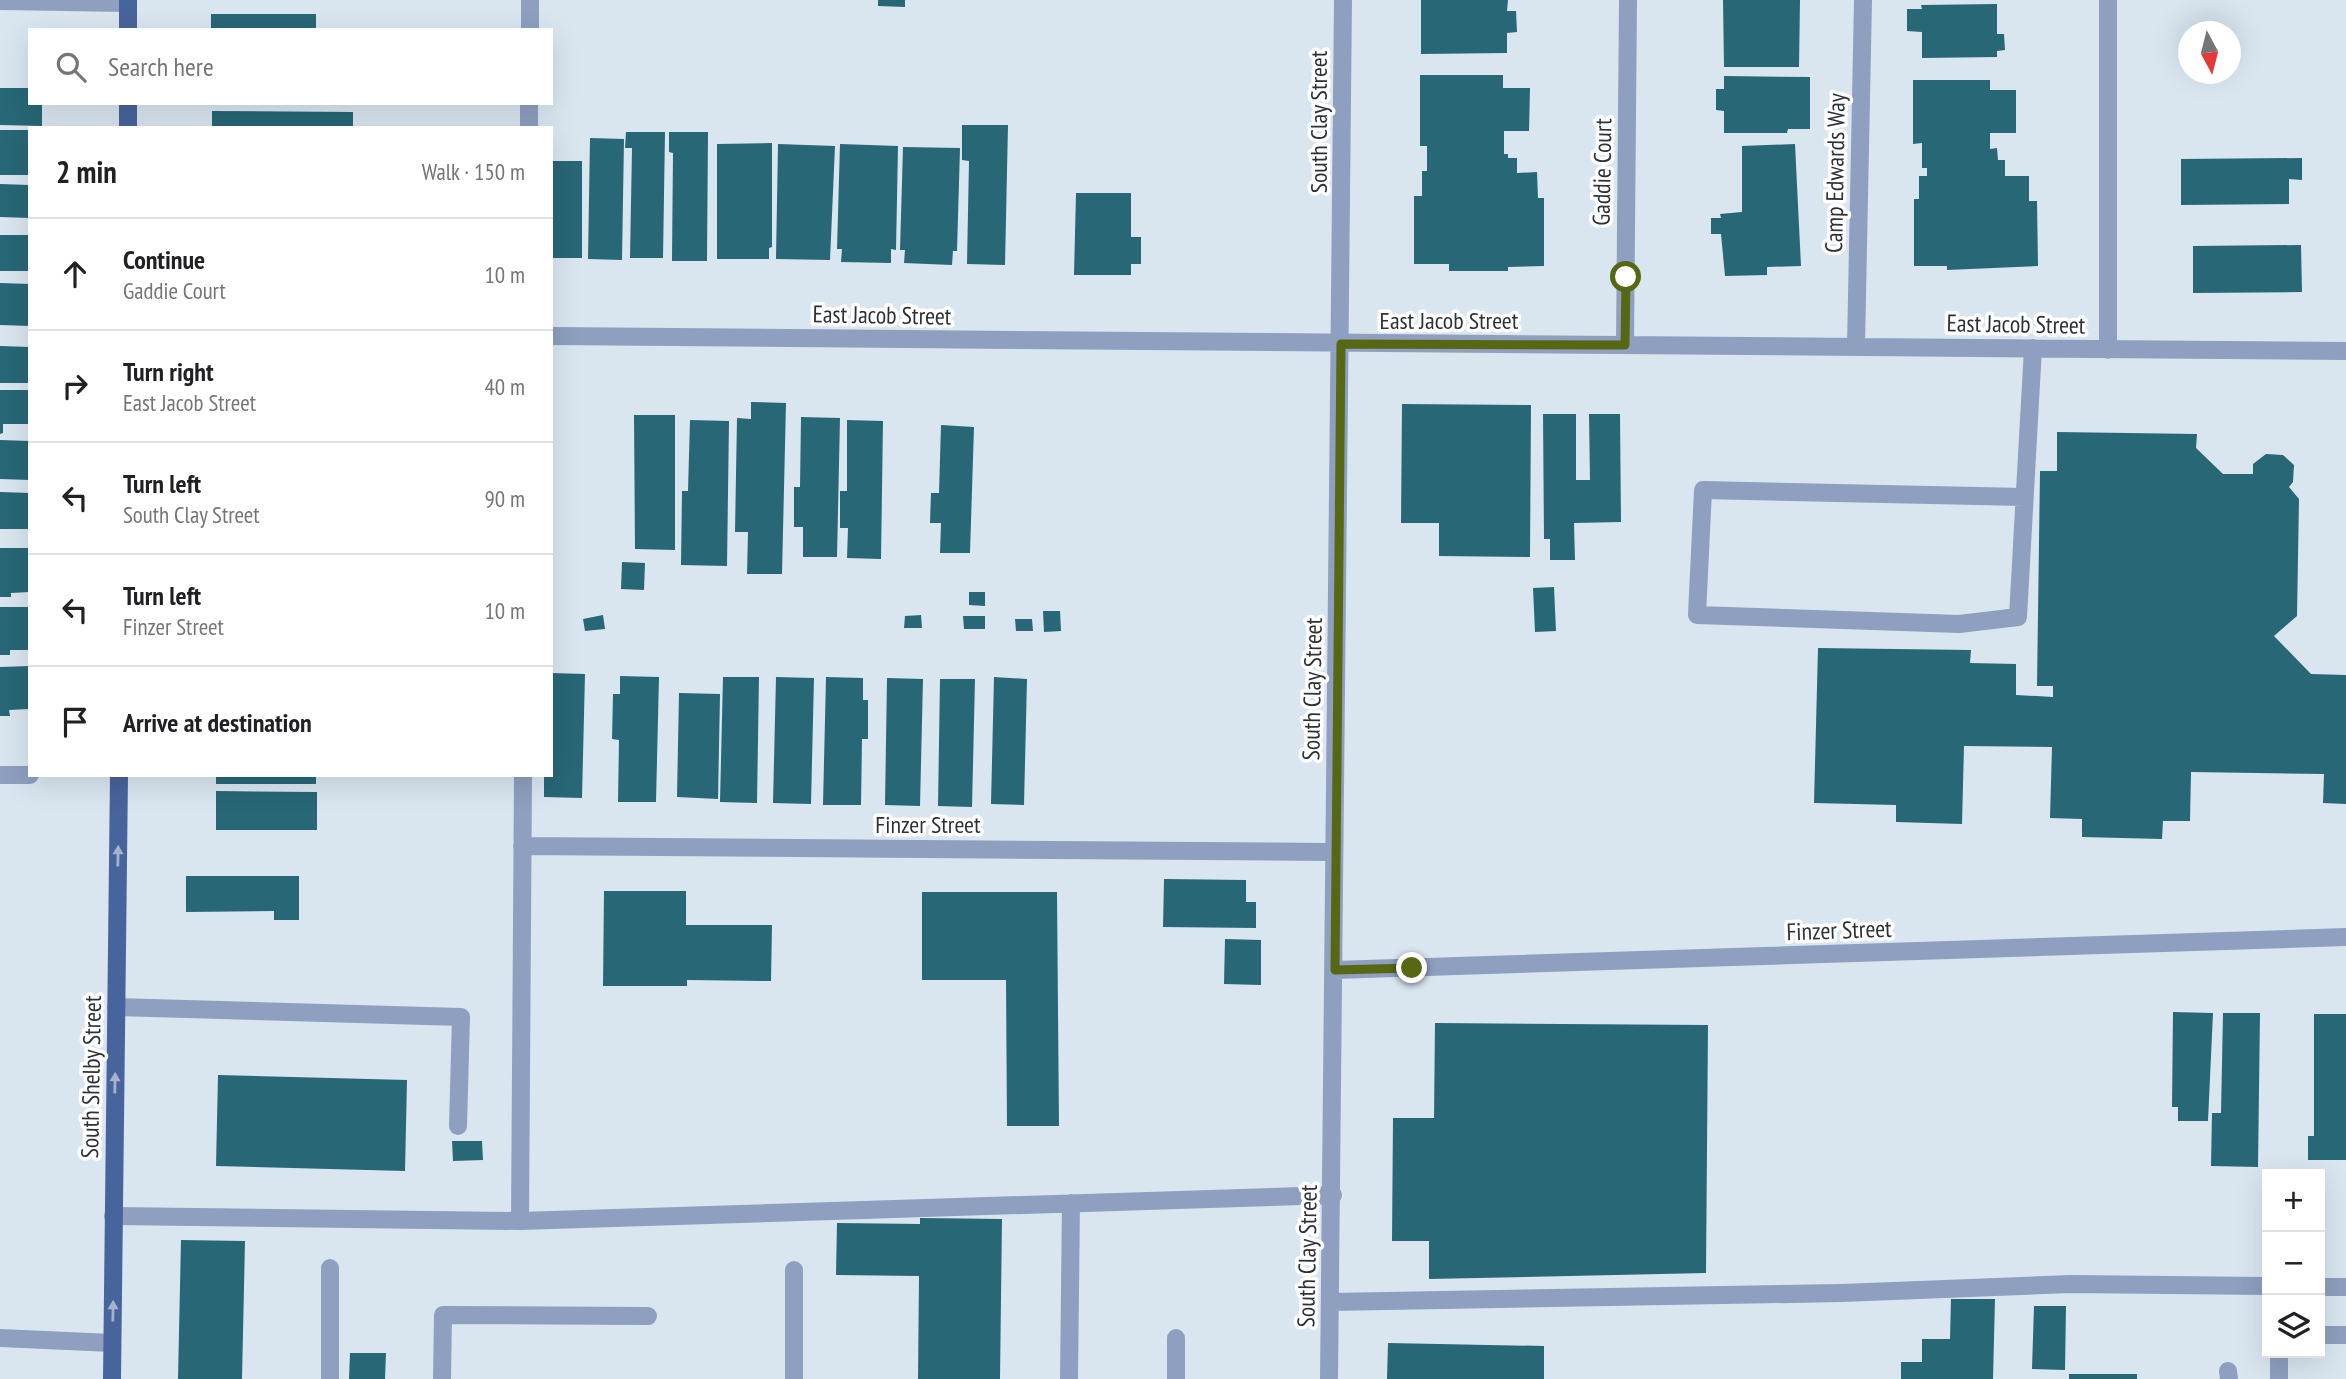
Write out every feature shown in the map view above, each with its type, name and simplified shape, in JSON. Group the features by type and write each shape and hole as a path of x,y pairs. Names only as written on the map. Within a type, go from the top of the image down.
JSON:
{"main road":[{"path":"128,2 128,28"},
{"path":"128,105 128,126"},
{"name":"South Shelby Street","path":"112,1379 119,777"}],"street":[{"path":"530,0 530,28"},
{"name":"South Clay Street","path":"1329,1379 1333,1195 1343,0"},
{"name":"Gaddie Court","path":"1625,345 1628,0"},
{"name":"Camp Edwards Way","path":"1856,346 1863,0"},
{"path":"2108,0 2108,349"},
{"path":"0,1 128,2"},
{"path":"529,105 529,126"},
{"name":"East Jacob Street","path":"553,336 2346,351"},
{"path":"2024,497 1703,490 1696,615 1959,624 2018,617 2033,348"},
{"path":"0,775 28,775"},
{"path":"520,1221 523,777"},
{"name":"Finzer Street","path":"522,846 1334,852"},
{"name":"Finzer Street","path":"1335,970 2346,937"},
{"path":"116,1007 461,1017 458,1126"},
{"path":"113,1216 520,1221 1333,1195"},
{"path":"1069,1379 1071,1203"},
{"path":"330,1268 330,1379"},
{"path":"794,1270 794,1379"},
{"path":"1330,1302 1842,1293 2070,1284 2262,1286"},
{"path":"2325,1287 2346,1287"},
{"path":"442,1379 443,1315 648,1316"},
{"path":"2325,1335 2346,1335"},
{"path":"0,1338 112,1343"},
{"path":"1175,1379 1176,1338"},
{"path":"2279,1358 2279,1379"}],"building":[{"path":"878,0 905,0 905,7 878,6"},
{"path":"1421,0 1508,0 1507,11 1516,11 1517,32 1507,33 1507,53 1421,54"},
{"path":"1723,0 1800,0 1799,67 1724,67"},
{"path":"1997,4 1997,34 2004,34 2005,50 1997,51 1997,57 1922,58 1922,32 1907,31 1907,9 1922,9 1921,5"},
{"path":"211,14 316,14 316,28 211,28"},
{"path":"1420,75 1503,75 1503,88 1530,88 1529,131 1504,131 1504,154 1508,154 1508,158 1517,158 1517,173 1537,172 1538,198 1544,198 1544,266 1508,267 1508,271 1449,271 1449,264 1414,264 1414,196 1422,196 1422,171 1427,171 1427,146 1420,146"},
{"path":"1724,76 1810,77 1810,129 1788,129 1787,133 1724,133 1724,111 1716,110 1716,89 1724,89"},
{"path":"1913,80 1990,80 1990,90 2016,90 2016,133 1990,133 1990,149 1997,148 1998,160 2005,160 2005,176 2029,176 2029,201 2037,201 2038,266 1947,270 1947,266 1914,266 1914,199 1919,199 1919,176 1927,176 1927,168 1922,168 1922,143 1913,144"},
{"path":"0,88 28,88 28,105 42,105 42,126 0,125"},
{"path":"212,111 353,112 353,126 212,126"},
{"path":"962,125 1008,125 1005,265 967,264 969,161 962,160"},
{"path":"0,130 28,130 28,175 0,175"},
{"path":"626,132 665,132 663,258 630,258 632,148 625,148"},
{"path":"669,132 708,132 707,261 672,261 673,153 669,152"},
{"path":"590,138 624,139 622,260 588,259"},
{"path":"772,143 772,247 769,248 769,259 717,259 717,144"},
{"path":"778,144 835,146 830,260 776,259"},
{"path":"840,144 898,146 896,250 891,249 891,263 841,262 842,249 837,249"},
{"path":"1795,144 1801,266 1767,267 1767,275 1725,276 1721,234 1711,234 1711,218 1721,218 1720,214 1742,212 1742,146"},
{"path":"903,147 960,148 957,251 953,251 952,265 904,263 905,250 900,250"},
{"path":"2302,158 2302,180 2289,179 2289,204 2181,205 2181,159"},
{"path":"553,161 582,161 582,258 553,258"},
{"path":"0,184 28,185 28,218 0,217"},
{"path":"1076,193 1131,193 1131,237 1141,237 1141,264 1131,264 1131,275 1074,275"},
{"path":"0,235 28,235 28,271 0,271"},
{"path":"2301,245 2302,292 2193,293 2193,246"},
{"path":"0,283 28,284 28,326 0,325"},
{"path":"0,346 28,347 28,383 0,383"},
{"path":"0,390 28,390 28,424 3,424 3,433 0,434"},
{"path":"751,402 786,403 782,574 747,574 748,532 735,532 737,418 751,419"},
{"path":"1402,404 1531,405 1530,557 1439,556 1439,523 1401,523"},
{"path":"1543,414 1576,414 1576,480 1590,480 1589,414 1620,414 1621,522 1574,523 1575,560 1550,560 1550,539 1544,539"},
{"path":"634,415 675,415 675,550 635,549"},
{"path":"801,417 840,418 837,557 803,557 803,527 794,527 794,487 800,487"},
{"path":"690,420 729,421 727,566 681,565 682,491 688,491"},
{"path":"847,420 883,421 881,559 847,558 848,528 840,528 840,491 847,491"},
{"path":"941,425 974,427 970,553 940,553 941,523 930,523 931,493 939,493"},
{"path":"2057,432 2197,434 2196,448 2223,474 2253,474 2253,464 2266,454 2283,455 2294,465 2293,482 2289,487 2299,499 2297,616 2274,636 2311,674 2346,675 2346,804 2323,803 2324,774 2191,772 2190,821 2163,821 2162,839 2082,837 2082,819 2050,818 2052,747 1964,746 1962,824 1896,822 1896,805 1814,803 1818,648 1971,650 1970,663 2016,664 2016,695 2053,697 2053,686 2037,686 2040,471 2057,471"},
{"path":"0,440 28,441 28,480 0,479"},
{"path":"0,492 28,493 28,529 0,529"},
{"path":"0,548 28,548 28,592 0,597"},
{"path":"622,562 645,563 644,590 621,589"},
{"path":"1554,587 1556,631 1535,632 1533,588"},
{"path":"969,592 985,592 985,606 969,605"},
{"path":"0,607 28,607 28,650 10,650 10,655 0,655"},
{"path":"1043,611 1060,611 1061,631 1044,632"},
{"path":"603,615 605,629 585,631 583,619"},
{"path":"921,615 922,628 904,628 905,616"},
{"path":"963,616 985,616 985,629 964,629"},
{"path":"1015,619 1032,619 1033,631 1016,631"},
{"path":"28,666 28,709 9,710 10,716 0,716 0,667"},
{"path":"553,673 585,674 582,798 544,797 544,777 553,777"},
{"path":"620,676 659,677 656,802 618,802 619,740 612,739 613,694 620,694"},
{"path":"723,677 759,677 757,803 720,802"},
{"path":"776,677 814,678 811,804 773,803"},
{"path":"826,677 863,678 863,700 868,700 868,739 862,739 861,805 823,805"},
{"path":"994,677 1027,679 1024,805 991,804"},
{"path":"887,678 923,679 920,806 885,805"},
{"path":"940,679 975,679 972,807 938,806"},
{"path":"679,693 720,694 718,799 677,797"},
{"path":"216,777 316,777 316,784 216,784"},
{"path":"216,791 317,792 317,830 216,830"},
{"path":"186,876 299,876 299,920 274,920 274,911 186,912"},
{"path":"1164,879 1246,880 1246,902 1256,902 1256,928 1163,927"},
{"path":"604,891 686,891 686,925 772,925 771,981 687,980 687,986 603,986"},
{"path":"922,892 1057,892 1059,1126 1007,1126 1006,980 922,980"},
{"path":"1225,939 1261,940 1261,985 1224,984"},
{"path":"2173,1012 2213,1013 2208,1121 2178,1121 2178,1107 2172,1107"},
{"path":"2223,1013 2260,1013 2258,1167 2211,1166 2212,1113 2221,1113"},
{"path":"2314,1014 2346,1014 2346,1160 2308,1160 2308,1136 2314,1136"},
{"path":"1435,1023 1708,1025 1706,1273 1429,1279 1429,1241 1392,1241 1393,1118 1434,1118"},
{"path":"218,1075 407,1080 405,1171 216,1166"},
{"path":"452,1141 482,1141 483,1160 453,1161"},
{"path":"920,1218 1002,1219 1000,1379 918,1379 919,1276 836,1275 837,1223 920,1224"},
{"path":"181,1240 245,1241 242,1379 178,1379"},
{"path":"1951,1299 1995,1299 1993,1379 1901,1379 1901,1362 1922,1362 1922,1339 1950,1339"},
{"path":"2034,1306 2066,1306 2065,1370 2032,1369"},
{"path":"1388,1343 1544,1346 1544,1379 1387,1379"},
{"path":"350,1353 386,1353 385,1379 349,1379"},
{"path":"2069,1374 2137,1374 2137,1379 2069,1379"}],"route":[{"path":"1412,968 1335,970 1334,852 1341,344 1625,345 1626,277"}]}
